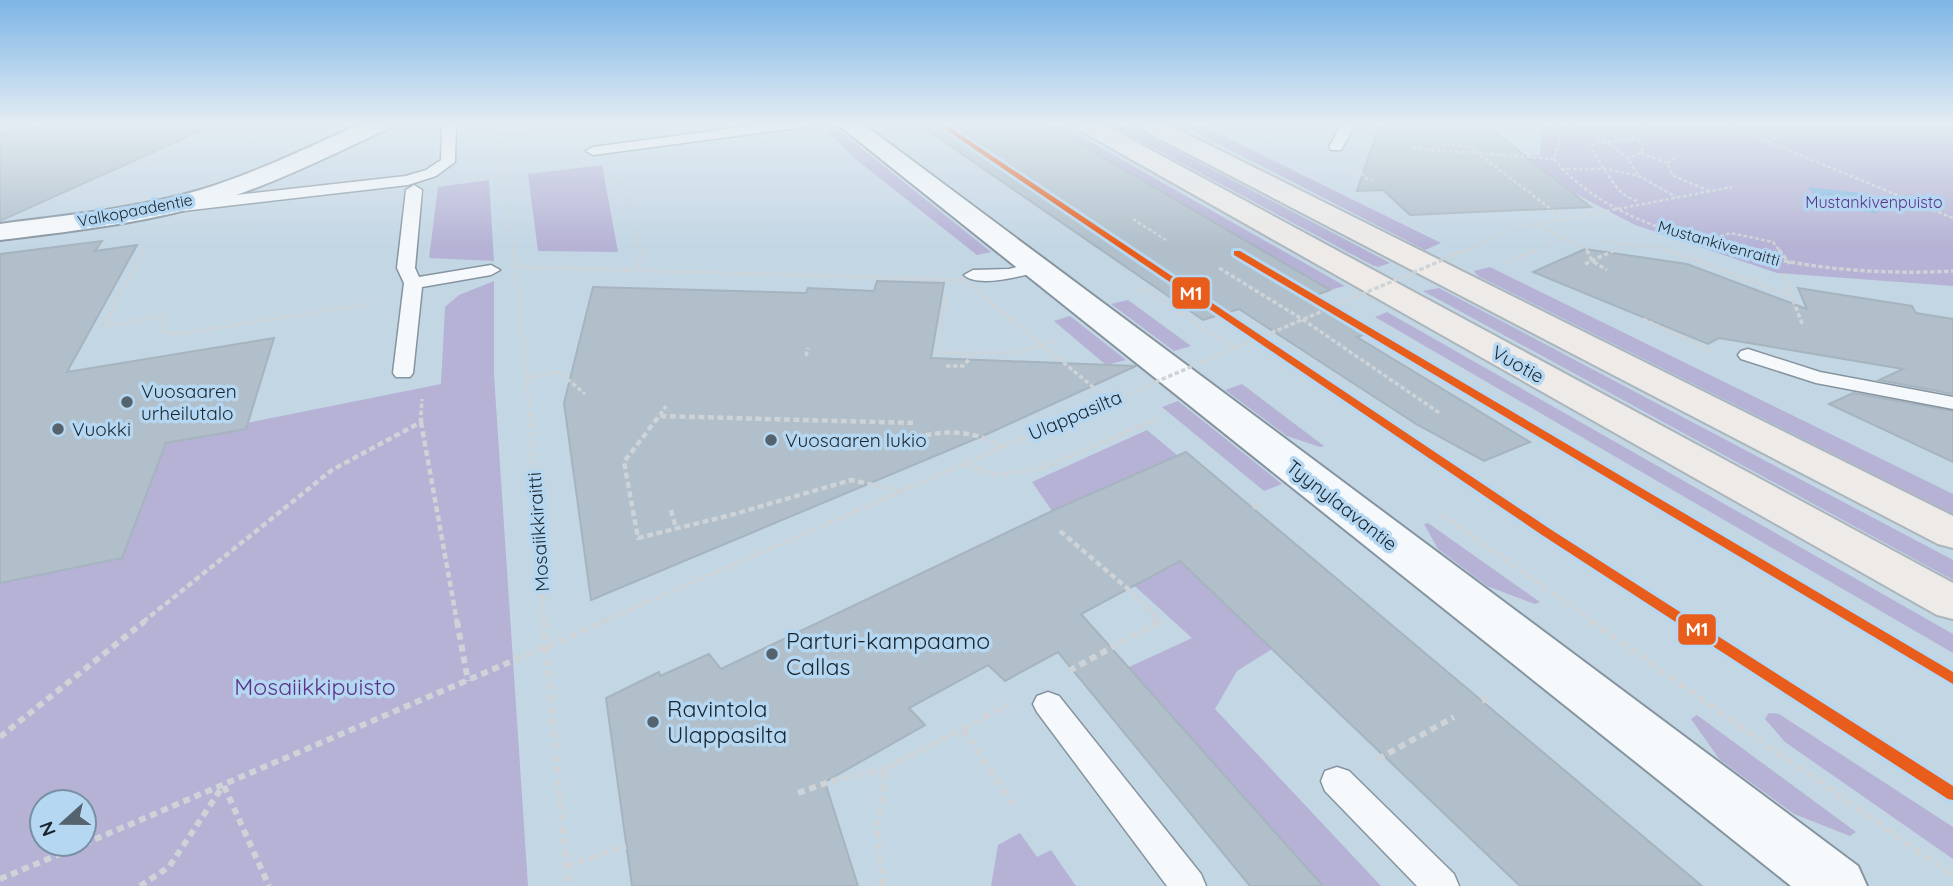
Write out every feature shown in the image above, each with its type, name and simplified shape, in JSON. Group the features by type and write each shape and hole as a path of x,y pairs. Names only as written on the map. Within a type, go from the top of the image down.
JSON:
{"main road":[{"name":"Vuotie","path":"1159,164 1953,603"},
{"path":"1228,164 1953,534"}],"street":[{"name":"Valkopaadentie","path":"0,232 162,208 243,185 289,164"},
{"name":"Tyynylaavantie","path":"900,164 1837,886"}],"lane":[{"path":"162,208 408,180 431,173 444,164"},
{"path":"403,373 413,283 406,268 414,190"},
{"path":"973,275 1009,274 1032,268"},
{"path":"413,283 491,270"},
{"path":"1748,355 1815,377 1953,403"},
{"path":"1048,704 1188,886"},
{"path":"1337,781 1441,886"}],"path":[{"path":"139,168 145,164"},
{"name":"Mosaiikkiraitti","path":"502,164 519,267 546,647 568,886"},
{"path":"1494,164 1561,218"},
{"name":"Mustankivenraitti","path":"1558,164 1593,195 1614,208 1702,241 1790,264 1893,275 1953,271"},
{"path":"1602,164 1614,187 1641,203"},
{"path":"1631,164 1639,176"},
{"path":"1668,164 1672,175 1710,191"},
{"path":"1821,164 1953,219"},
{"path":"1561,169 1606,169 1639,176 1676,197"},
{"path":"619,177 621,193 631,213 634,234 642,249 638,267"},
{"name":"Ulappasilta","path":"98,838 468,681 1002,447 1518,228 1732,187"},
{"path":"1133,219 1166,240"},
{"path":"1534,223 1586,247 1592,261 1608,270"},
{"path":"1702,241 1731,233 1773,242 1790,264"},
{"path":"1514,260 1563,237"},
{"path":"149,239 103,326 167,316 160,332 179,334 375,303"},
{"path":"1603,240 1622,246 1656,245 1792,296"},
{"path":"1585,264 1622,246"},
{"path":"519,267 964,280 1110,401"},
{"path":"1219,268 1302,319 1441,414"},
{"path":"1783,274 1803,326"},
{"path":"1148,290 1233,348"},
{"path":"946,297 937,353 1011,353 1060,340"},
{"path":"1643,319 1713,352 1748,355"},
{"path":"806,356 808,348"},
{"path":"946,366 962,366 975,353"},
{"path":"528,378 559,372 585,394"},
{"path":"423,396 421,422 468,681"},
{"path":"666,406 624,462 638,538 851,480 901,491"},
{"path":"659,416 913,423"},
{"path":"965,464 994,475 1040,469 1156,419"},
{"path":"0,737 332,470 421,422"},
{"path":"916,438 953,429 985,435 1002,447"},
{"path":"1433,509 1953,876"},
{"path":"671,510 676,528"},
{"path":"1482,701 1494,695"},
{"path":"1394,750 1454,717"},
{"path":"963,729 1014,807"},
{"path":"798,793 832,781 886,769"},
{"path":"140,886 169,867 224,785"},
{"path":"224,785 269,886"},
{"path":"567,866 626,846"},
{"name":"Ulappasilta","path":"0,879 50,858"}],"green space":[{"path":"862,164 882,164 991,252 977,255"},
{"path":"1115,164 1130,164 1345,286 1330,290"},
{"path":"1184,164 1203,164 1390,263 1378,267"},
{"path":"1258,164 1281,164 1441,243 1425,250"},
{"name":"Mustankivenpuisto","path":"1536,164 1953,164 1953,286 1777,273 1635,225 1576,194"},
{"path":"602,165 618,252 538,251 528,174"},
{"path":"489,180 494,261 429,258 438,187"},
{"path":"1490,267 1953,494 1953,514 1478,276 1474,271"},
{"name":"Mosaiikkipuisto","path":"494,281 494,375 528,886 0,886 0,583 122,558 166,443 245,429 247,423 441,384 445,307 459,295"},
{"path":"1439,288 1953,560 1953,580 1423,291"},
{"path":"1128,300 1191,346 1174,351 1111,304"},
{"path":"1387,312 1953,634 1953,653 1375,317"},
{"path":"1070,316 1126,360 1106,365 1054,321"},
{"path":"1242,384 1324,446 1287,436 1225,390"},
{"path":"1178,401 1282,484 1264,491 1162,407"},
{"path":"1147,430 1178,456 1105,489 1272,649 1237,671 1215,709 1381,886 1323,886 1129,667 1192,638 1052,511 1032,482"},
{"path":"1428,523 1540,602 1535,604 1487,586 1438,549 1424,524"},
{"path":"1769,713 1779,714 1953,827 1953,859 1785,742 1765,719"},
{"path":"1697,715 1856,832 1850,836 1794,814 1720,760 1691,719"},
{"path":"1020,833 1037,857 1051,850 1076,886 991,886 998,845"}],"water":[{"path":"1808,187 1861,193 1878,213 1823,207"}],"building":[{"path":"0,164 126,164 0,221"},
{"path":"977,164 1115,164 1330,290 1311,297 1372,332 1357,337 1530,442 1484,461 1416,424 1239,309 1203,320"},
{"path":"1366,164 1536,164 1591,207 1410,215 1383,190 1357,191"},
{"name":"Vuosaaren urheilutalo","path":"102,241 95,251 137,245 67,372 274,338 246,429 166,443 122,558 0,583 0,254"},
{"path":"1585,249 1687,264 1807,309 1798,288 1912,306 1916,313 1953,319 1953,394 1879,380 1903,369 1719,338 1708,344 1533,272"},
{"name":"Vuosaaren lukio","path":"877,281 944,283 931,358 1136,366 985,435 591,600 564,403 593,287 806,293 808,288 874,291"},
{"path":"1853,393 1953,411 1953,462 1829,404"},
{"path":"1186,452 1702,886 1520,886 1180,561 1081,614 1323,886 1250,886 1058,652 1005,681 988,665 909,708 925,725 825,782 858,886 632,886 606,698 659,672 660,676 709,654 721,669 1052,511"}],"transit line":[{"name":"M1","path":"1000,164 1546,532 1953,794"},
{"name":"M1","path":"1237,253 1953,679"}],"place":[{"name":"Vuosaaren urheilutalo","path":"127,402"},
{"name":"Vuokki","path":"58,429"},
{"name":"Vuosaaren lukio","path":"771,440"},
{"name":"Parturi-kampaamo Callas","path":"772,654"},
{"name":"Ravintola Ulappasilta","path":"653,722"}]}
